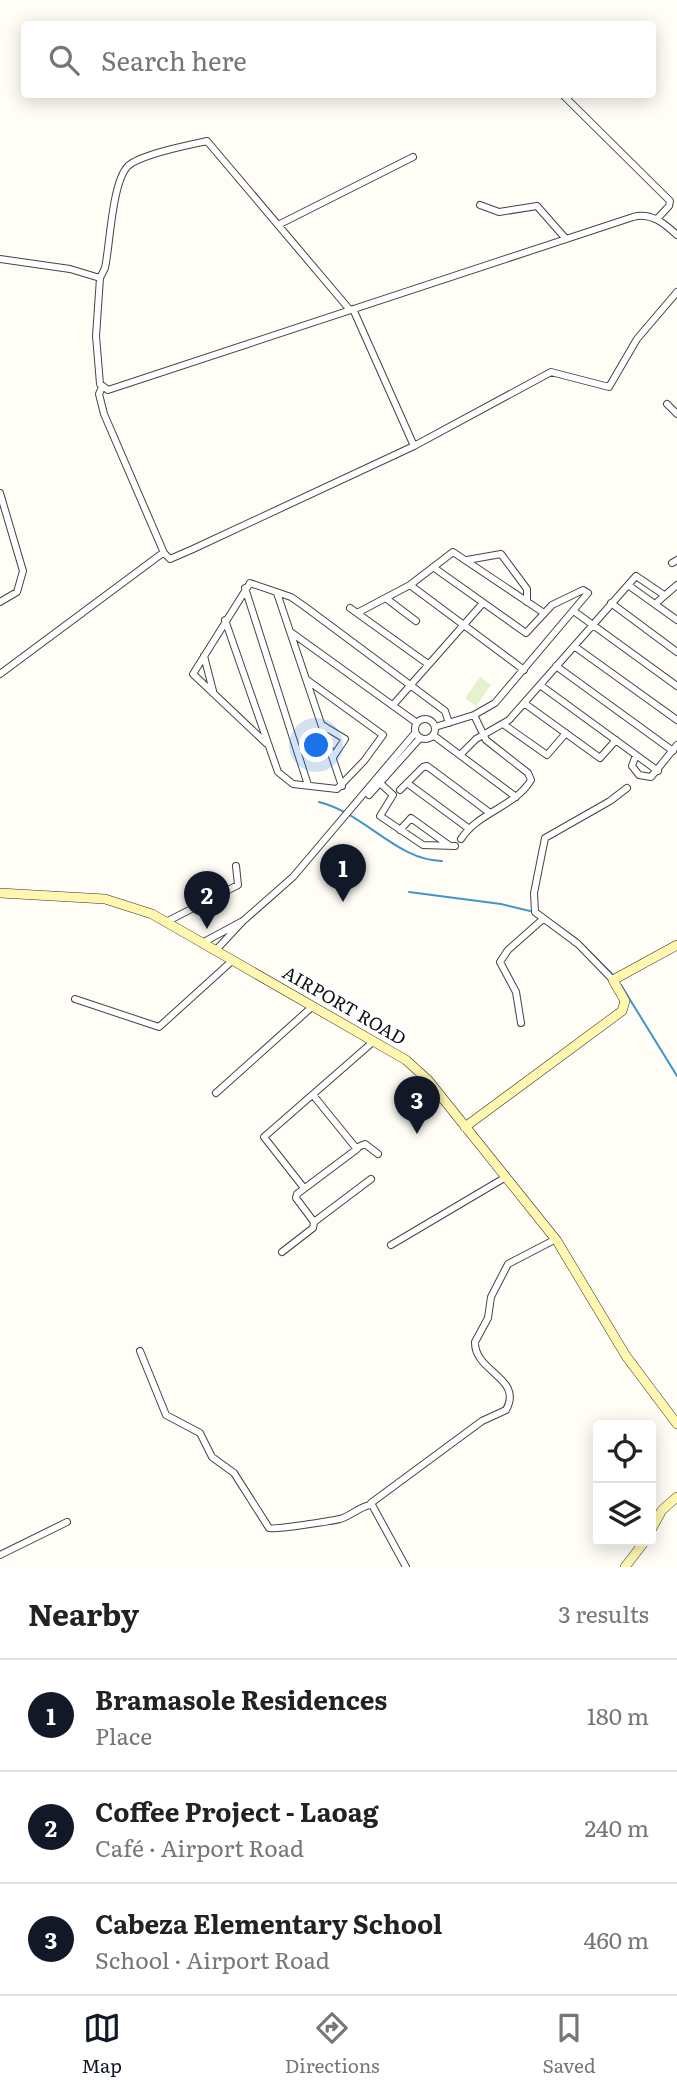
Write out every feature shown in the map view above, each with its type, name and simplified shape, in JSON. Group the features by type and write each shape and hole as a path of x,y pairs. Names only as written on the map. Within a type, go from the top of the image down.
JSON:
{"main road":[{"name":"AIRPORT ROAD","path":"0,893 105,899 138,908 406,1060 428,1080 556,1239 625,1356 677,1424"},
{"path":"466,1127 622,1011 625,1001 612,980 677,945"},
{"path":"656,1521 662,1510 677,1497"},
{"path":"625,1567 641,1546"}],"street":[{"path":"566,98 668,199 669,206"},
{"path":"414,446 351,309 211,143 183,147 131,164 122,175 106,268 100,278 96,336 98,379 102,387 99,398 164,554 169,559 414,446 551,372 609,387 637,339 677,292"},
{"path":"280,224 413,157"},
{"path":"480,205 499,212 537,206 566,239"},
{"path":"669,206 677,209"},
{"path":"657,219 669,206"},
{"path":"102,387 110,389 639,215 657,219 677,235"},
{"path":"0,259 70,269 100,278"},
{"path":"667,404 677,414"},
{"path":"0,493 23,571 18,592 0,602"},
{"path":"357,613 387,600 453,552 544,613"},
{"path":"0,674 164,554"},
{"path":"467,560 502,555 527,589 527,602"},
{"path":"433,567 526,633 559,600 586,590 588,597 495,704 474,715 435,727"},
{"path":"460,755 482,735 503,724 524,703 628,584 639,576 664,595"},
{"path":"266,743 193,674 250,583 304,606 445,711 449,723"},
{"path":"628,584 677,618"},
{"path":"410,585 524,670"},
{"path":"655,604 677,585"},
{"path":"245,588 308,785"},
{"path":"277,593 342,786"},
{"path":"387,600 416,621"},
{"path":"393,705 483,603"},
{"path":"611,603 677,652"},
{"path":"350,608 428,664"},
{"path":"575,612 677,686"},
{"path":"225,620 266,743 281,776 293,784 334,790 342,786 383,735 307,680"},
{"path":"291,632 416,723 418,736"},
{"path":"574,646 677,720"},
{"path":"204,656 213,692"},
{"path":"556,666 675,748 651,777 639,775 631,765 636,755"},
{"path":"540,685 658,771"},
{"path":"524,703 600,758 616,740"},
{"path":"461,839 468,828 516,797 529,783 530,776 482,735 474,715"},
{"path":"416,723 427,719 435,727"},
{"path":"503,724 547,755 566,733"},
{"path":"322,725 345,739 333,757"},
{"path":"433,735 435,727"},
{"path":"216,950 243,921 287,884 418,736 433,735 516,797"},
{"path":"361,799 381,784 398,760"},
{"path":"400,790 422,767 428,766 490,813"},
{"path":"407,783 468,828"},
{"path":"381,784 393,795 379,815 400,830 423,845 452,846 411,818 400,830"},
{"path":"612,980 578,944 535,912 533,904 545,838 610,802 627,788"},
{"path":"166,922 238,885 236,866"},
{"path":"521,1023 516,992 500,962 508,950 543,919"},
{"path":"202,943 243,921"},
{"path":"75,999 157,1028 233,960"},
{"path":"216,1093 313,1006"},
{"path":"304,1188 264,1138 374,1041"},
{"path":"313,1095 357,1149"},
{"path":"314,1222 296,1198 304,1188 365,1144 378,1154"},
{"path":"391,1245 506,1177"},
{"path":"282,1252 313,1228 314,1222 371,1180"},
{"path":"140,1351 166,1415 200,1433 212,1457 234,1473 269,1528 283,1529 313,1521 342,1518 370,1505 482,1421 506,1409 510,1398 508,1386 483,1365 475,1349 475,1340 488,1318 491,1297 505,1269 556,1239"},
{"path":"370,1505 407,1567"},
{"path":"0,1555 67,1522"}],"green space":[{"path":"480,677 491,685 476,706 465,698"}],"waterway":[{"path":"319,802 352,816 410,853 425,859 442,861"},
{"path":"409,892 501,904 530,911"},
{"path":"553,922 577,939"},
{"path":"581,943 613,975"},
{"path":"621,985 677,1076"}],"place":[{"name":"Bramasole Residences","path":"343,902"},
{"name":"Coffee Project - Laoag","path":"207,929"},
{"name":"Cabeza Elementary School","path":"417,1134"}]}
